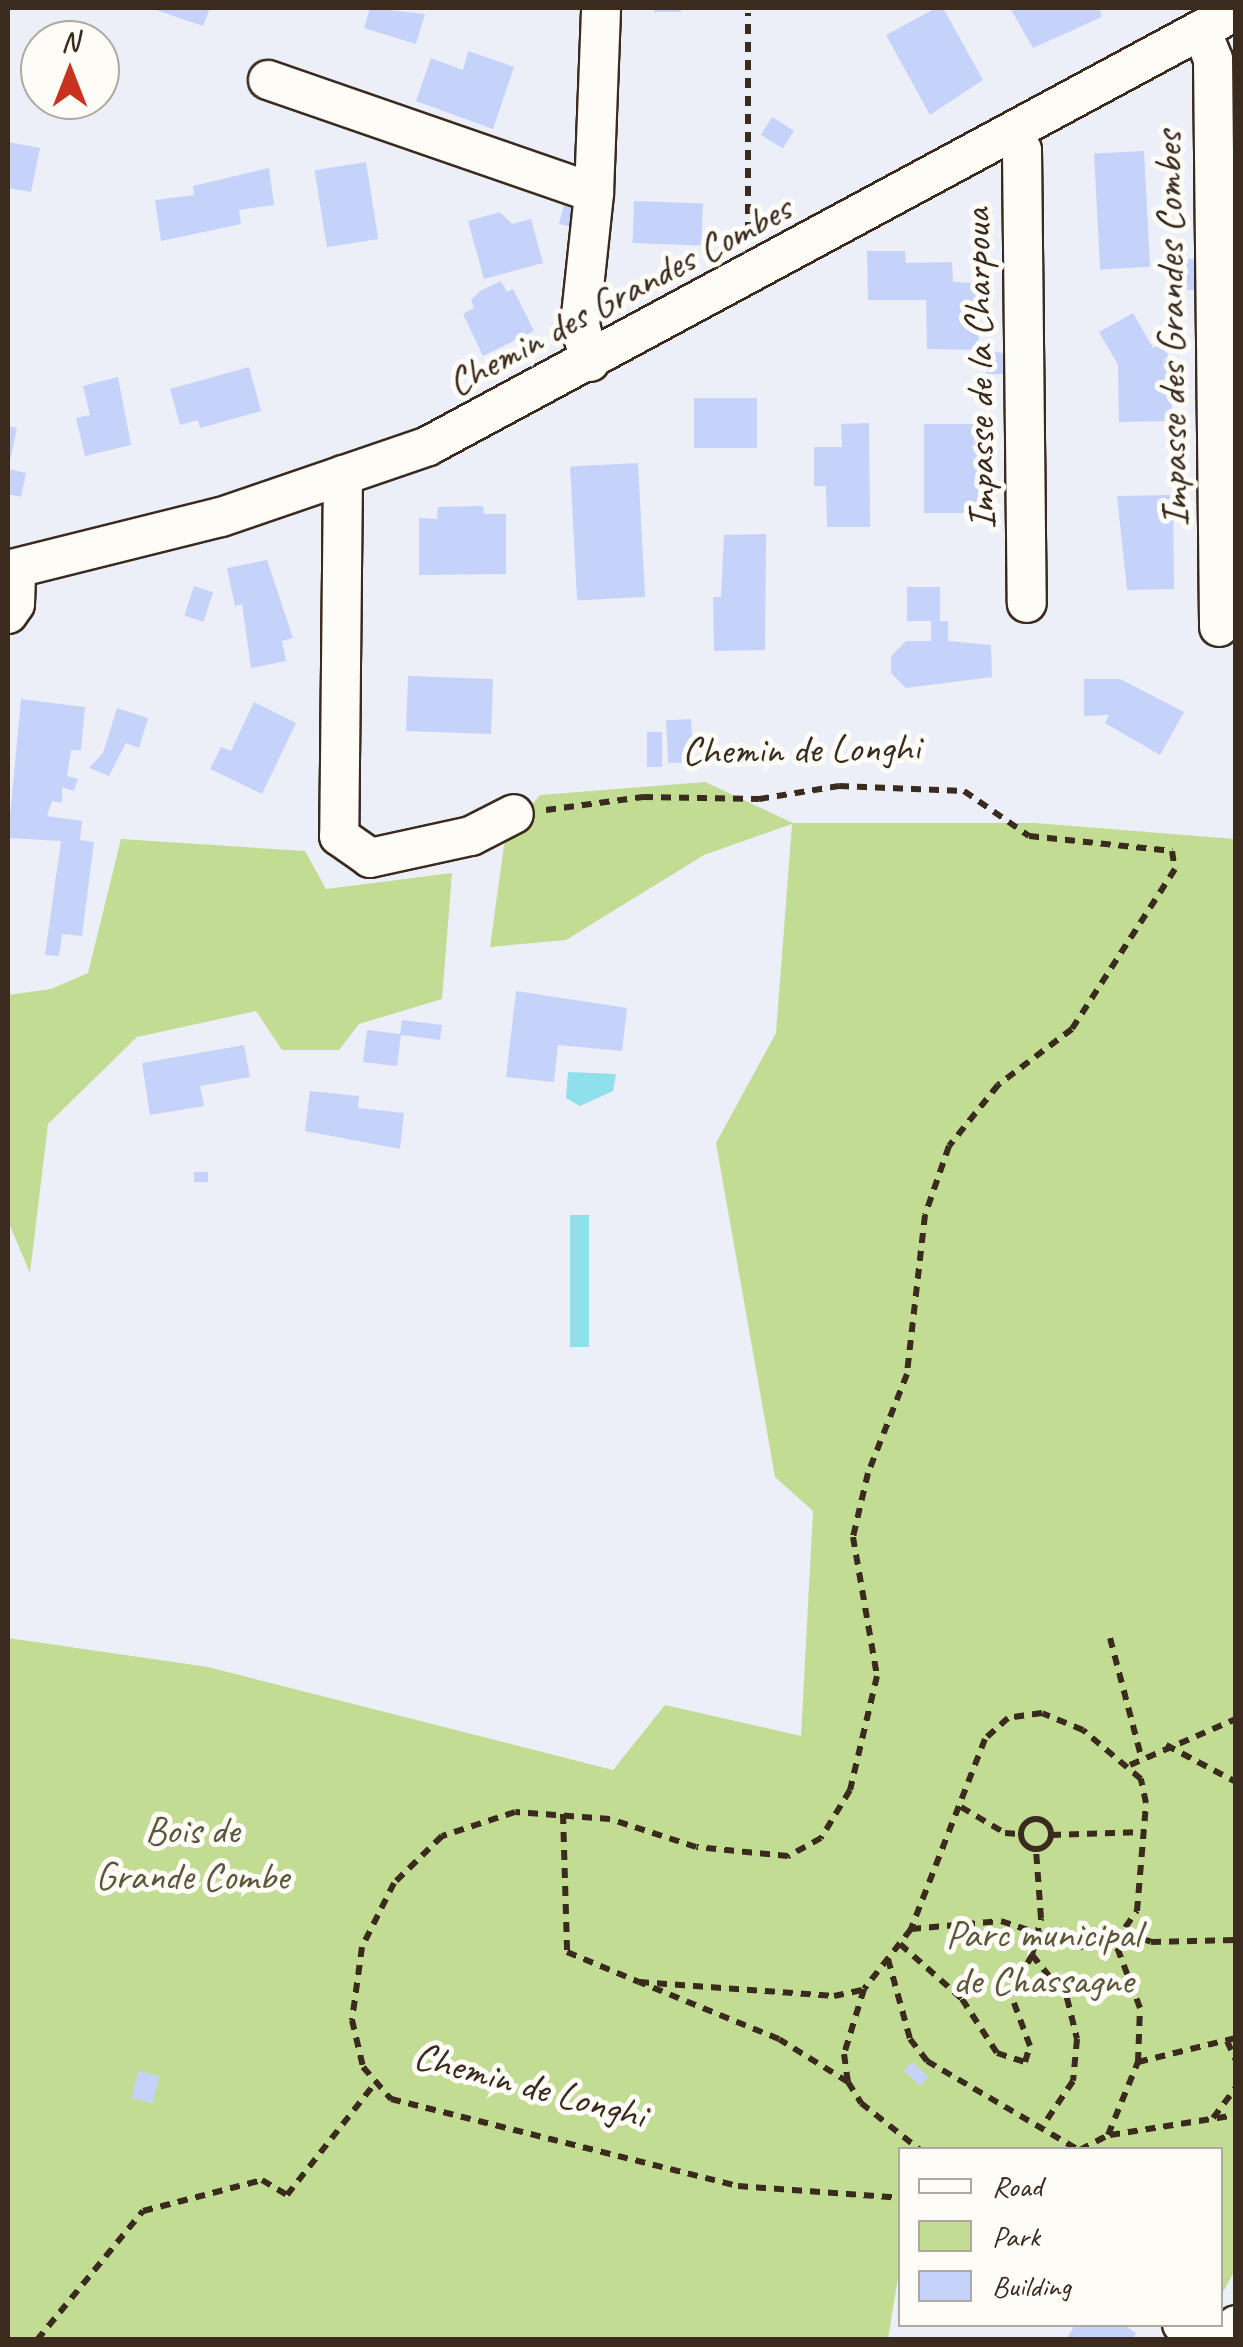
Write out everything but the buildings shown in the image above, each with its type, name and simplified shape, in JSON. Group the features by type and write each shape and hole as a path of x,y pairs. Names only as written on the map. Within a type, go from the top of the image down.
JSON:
{"street":[{"path":"590,362 580,325 594,193 600,8"},
{"name":"Chemin des Grandes Combes","path":"12,570 221,516 428,446 1014,135 1236,10"},
{"name":"Impasse des Grandes Combes","path":"1202,32 1213,59 1219,628"},
{"path":"268,80 594,193"},
{"name":"Impasse de la Charpoua","path":"1014,135 1022,150 1027,603"},
{"path":"343,475 339,836 370,858 471,836 514,814"},
{"path":"8,614 15,604 12,570"},
{"path":"1226,2340 1236,2325"}],"path":[{"path":"748,13 743,216 759,272"},
{"name":"Chemin de Longhi","path":"514,814 643,797 760,799 840,786 964,791 1029,836 1172,851 1175,869 1072,1028 998,1084 949,1146 925,1215 908,1374 868,1473 853,1537 878,1676 850,1790 821,1838 788,1856 733,1851 563,1814 516,1812 442,1836 394,1884 362,1947 352,2020 363,2066 391,2099 738,2186 898,2198"},
{"path":"1110,1638 1141,1756"},
{"path":"848,2082 844,2054 864,1990 911,1929 985,1740 995,1726 1025,1713 1060,1718 1130,1765 1144,1791 1144,1832 1137,1911 1126,1934 1115,1942 1079,1947 1036,1930 971,1919 911,1929"},
{"path":"1130,1765 1166,1745 1236,1719"},
{"path":"1166,1745 1236,1782"},
{"path":"900,1944 962,1999 997,2053 1018,2064 1030,2056 1011,1995 1032,1955 1041,1918 1036,1850 1020,1834 1005,1833 961,1807"},
{"path":"563,1814 566,1952 779,2040 848,2082 889,2131 915,2147"},
{"path":"1020,1834 1026,1822 1040,1819 1051,1834"},
{"path":"1036,1850 1051,1834 1144,1832"},
{"path":"1236,1879 1236,1888"},
{"path":"1126,1934 1151,1942 1236,1940"},
{"path":"1108,2135 1138,2062 1140,2008 1115,1942"},
{"path":"1032,1955 1067,1998 1078,2040 1073,2081 1040,2130"},
{"path":"888,1959 910,2039 927,2061 1073,2147"},
{"path":"639,1982 834,1996 864,1990"},
{"path":"1138,2062 1231,2040 1236,2060"},
{"path":"37,2340 143,2211 262,2180 288,2195 376,2082"},
{"path":"1212,2120 1236,2086"},
{"path":"1085,2147 1108,2135 1236,2115"}],"green space":[{"path":"705,782 793,823 1035,823 1235,839 1236,2268 1223,2292 1223,2147 898,2147 898,2278 888,2339 8,2340 8,1638 208,1667 613,1770 665,1705 801,1736 813,1511 775,1477 716,1143 776,1033 792,824 704,855 566,940 490,947 505,838 540,795"},
{"path":"121,839 305,851 326,889 452,873 442,999 359,1024 339,1050 282,1050 256,1011 137,1037 48,1124 30,1273 8,1221 8,995 51,989 88,973"}],"water":[{"path":"568,1072 616,1074 613,1091 580,1106 566,1098"},
{"path":"570,1215 589,1215 589,1347 570,1347"}],"park label":[{"name":"Bois de Grande Combe","path":"192,1853"},
{"name":"Parc municipal de Chassagne","path":"1043,1957"}]}
